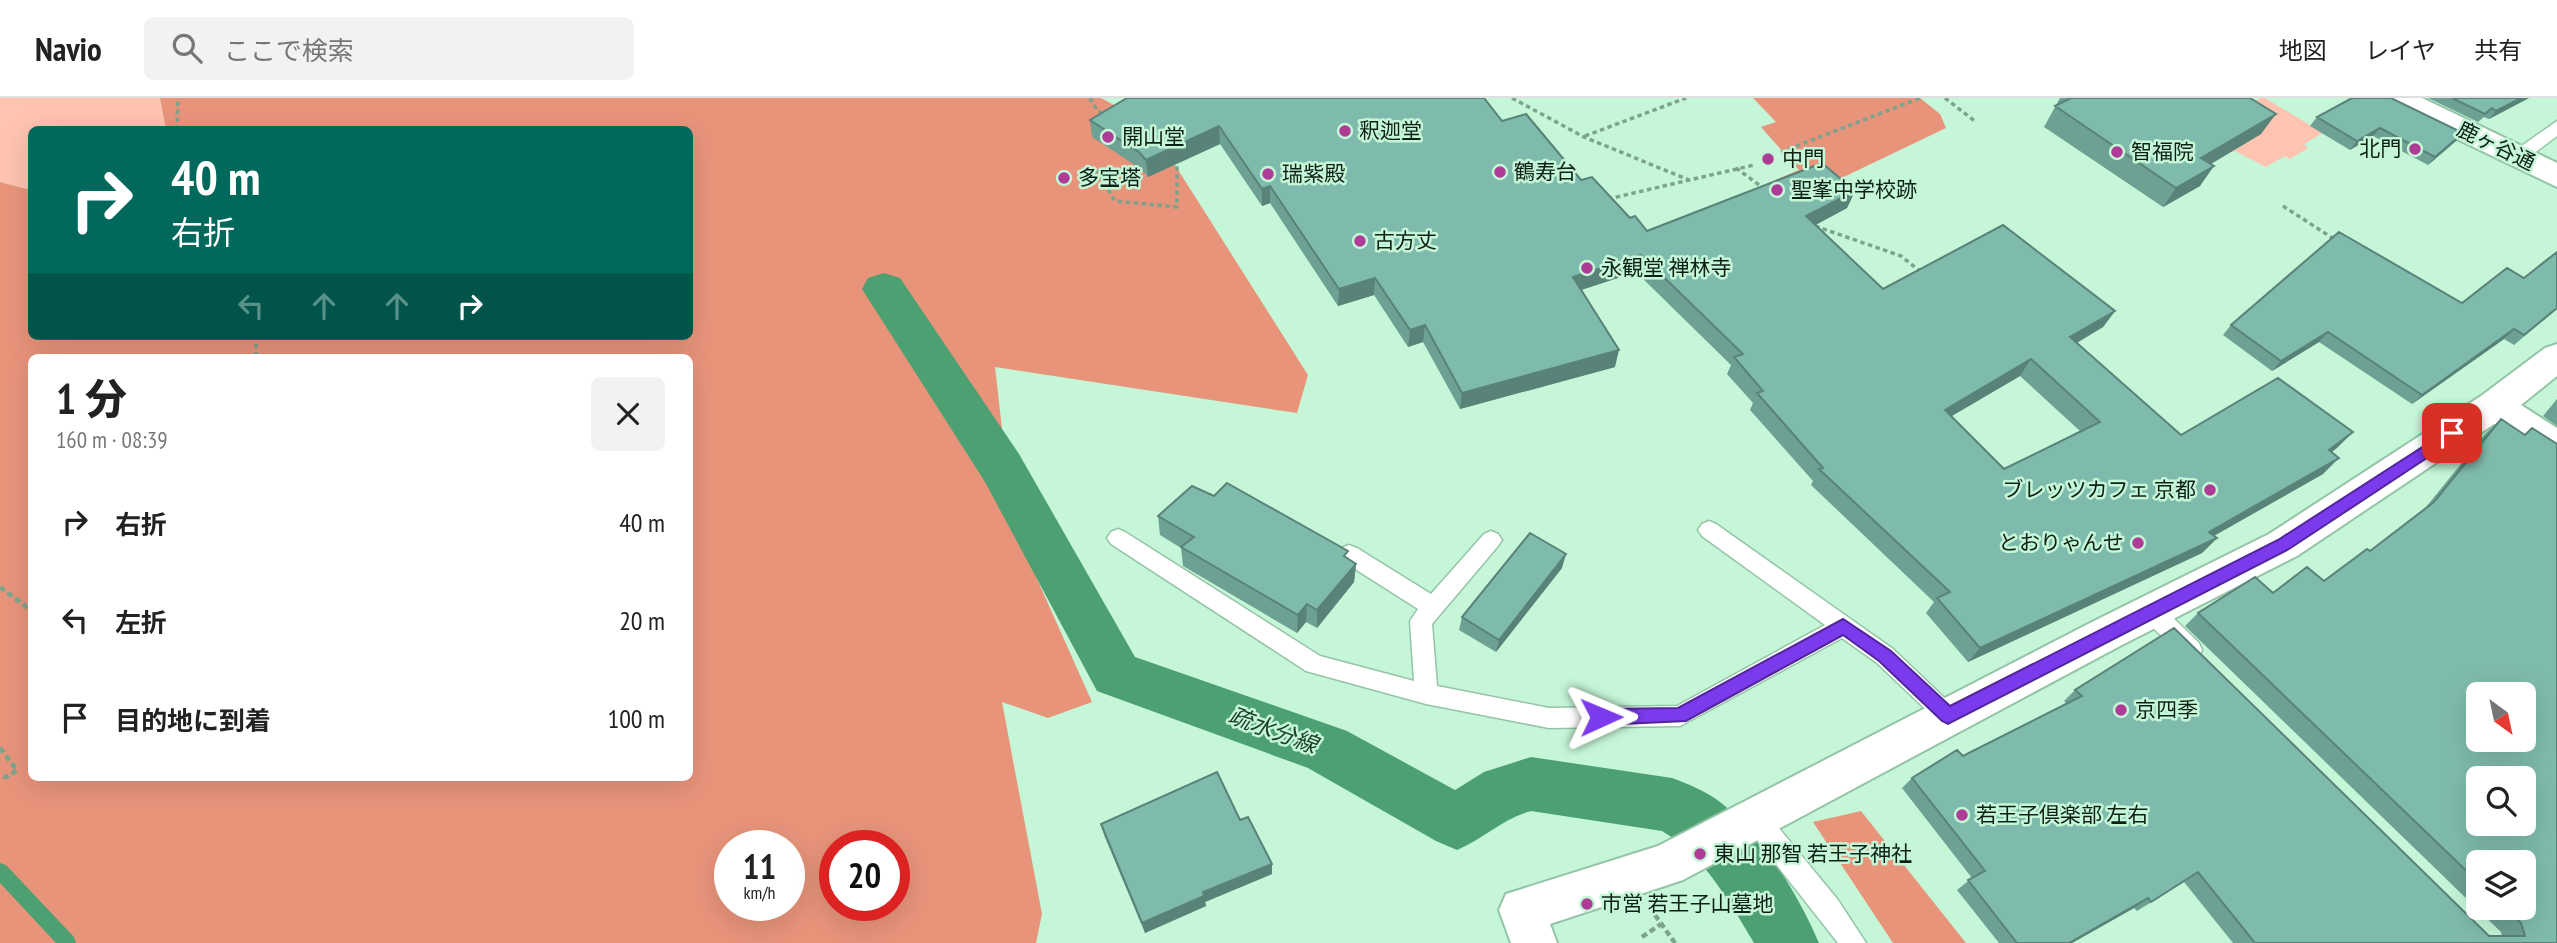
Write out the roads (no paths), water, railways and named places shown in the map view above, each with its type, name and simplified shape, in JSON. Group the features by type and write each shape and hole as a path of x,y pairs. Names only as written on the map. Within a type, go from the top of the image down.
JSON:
{"street":[{"name":"鹿ヶ谷通","path":"2397,98 2557,176"},
{"path":"1534,943 1522,909 1667,865 1948,716 2283,545 2494,406 2557,358"},
{"path":"2494,406 2557,447"}],"lane":[{"path":"2519,156 2557,127"},
{"path":"1709,530 1885,656 1948,716"},
{"path":"1118,538 1314,664 1426,694 1549,718 1680,716 1843,626"},
{"path":"1426,694 1421,621 1491,540"},
{"path":"1349,554 1432,606"},
{"path":"2151,611 2209,667"},
{"path":"1730,831 1853,943"}],"waterway":[{"name":"疏水分線","path":"884,289 1002,468 1116,674 1327,749 1457,822 1504,791 1531,784 1672,805 1699,821 1739,862 1788,943"},
{"path":"0,871 68,943"}],"place":[{"name":"釈迦堂","path":"1345,131"},
{"name":"開山堂","path":"1108,137"},
{"name":"北門","path":"2415,149"},
{"name":"智福院","path":"2117,152"},
{"name":"中門","path":"1768,159"},
{"name":"鶴寿台","path":"1500,172"},
{"name":"瑞紫殿","path":"1268,174"},
{"name":"多宝塔","path":"1064,178"},
{"name":"聖峯中学校跡","path":"1777,190"},
{"name":"古方丈","path":"1360,241"},
{"name":"永観堂 禅林寺","path":"1587,268"},
{"name":"ブレッツカフェ 京都","path":"2210,490"},
{"name":"とおりゃんせ","path":"2138,543"},
{"name":"京四季","path":"2121,710"},
{"name":"若王子倶楽部 左右","path":"1962,815"},
{"name":"東山 那智 若王子神社","path":"1700,854"},
{"name":"市営 若王子山墓地","path":"1587,904"}]}
